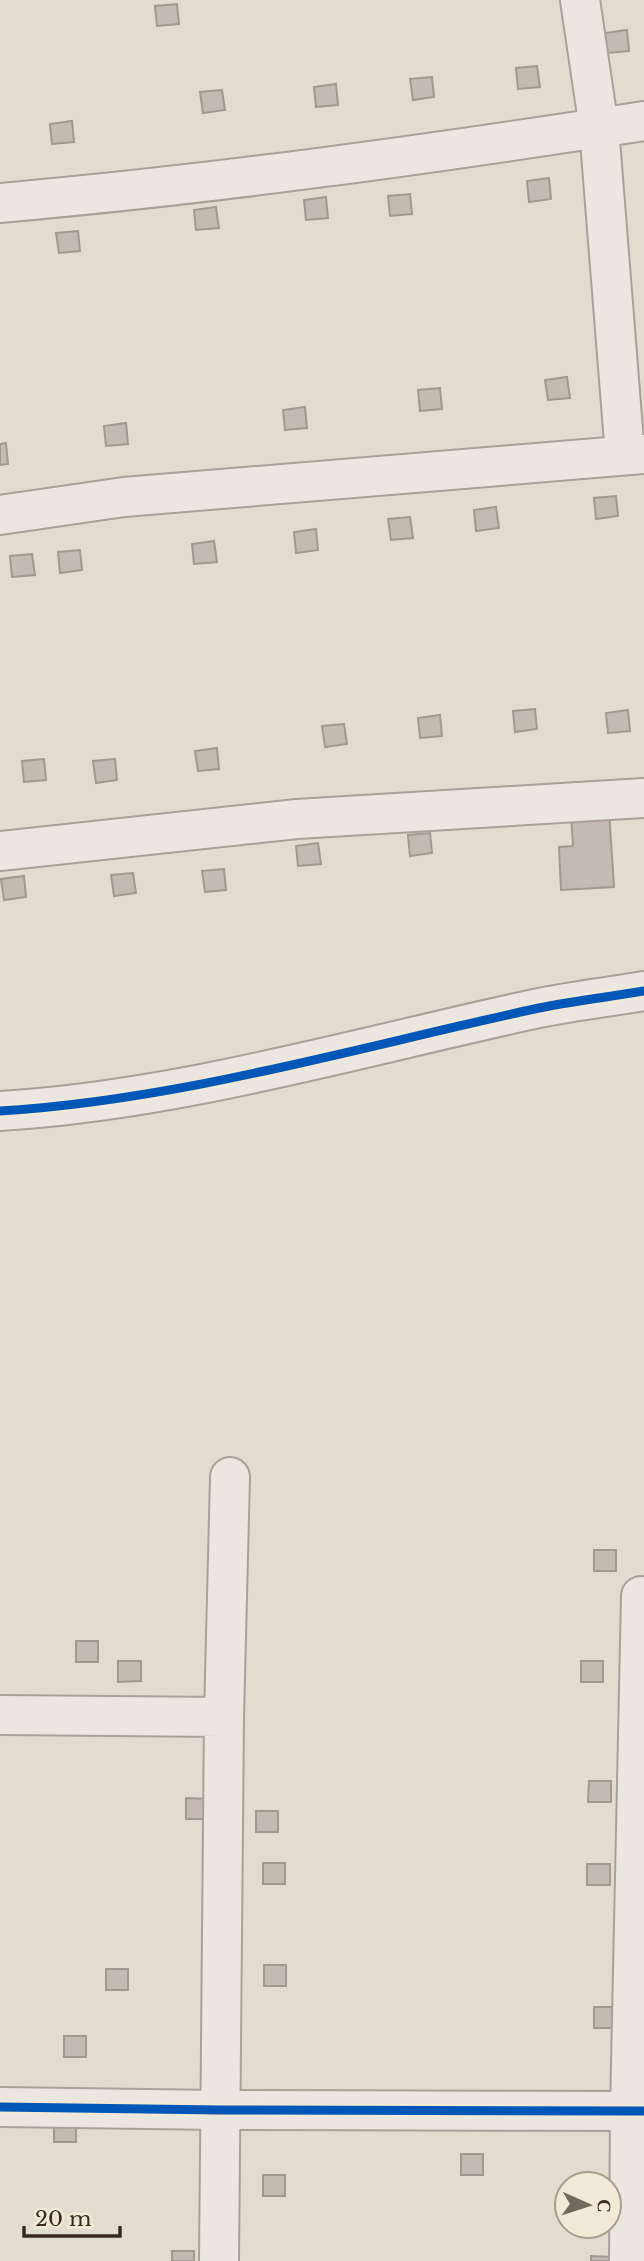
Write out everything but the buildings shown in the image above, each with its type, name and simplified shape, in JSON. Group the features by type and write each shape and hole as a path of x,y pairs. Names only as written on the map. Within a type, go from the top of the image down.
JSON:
{"street":[{"path":"0,515 124,497 635,455 599,128 580,0"},
{"path":"0,203 118,193 392,159 644,121"},
{"path":"0,851 297,819 644,798"},
{"path":"0,1111 125,1097 335,1056 541,1008 644,991"},
{"path":"219,2261 224,1717 230,1477"},
{"path":"629,2261 637,2111 641,1596"},
{"path":"0,1716 224,1717"},
{"path":"0,2107 637,2111"}],"cycle path":[{"path":"0,1111 136,1096 203,1084 539,1008 644,991"},
{"path":"0,2107 644,2111"}]}
